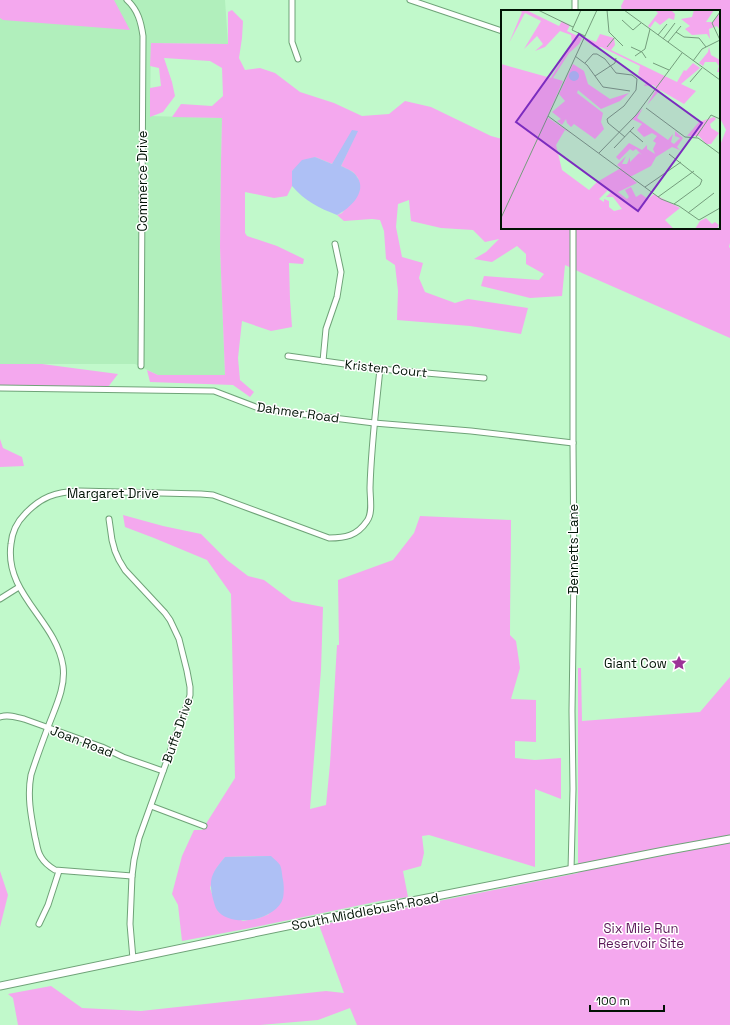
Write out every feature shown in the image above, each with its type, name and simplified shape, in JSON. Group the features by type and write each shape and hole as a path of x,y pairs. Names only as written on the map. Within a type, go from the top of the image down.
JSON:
{"street":[{"name":"Commerce Drive","path":"128,0 136,10 140,20 143,36 141,366"},
{"path":"292,0 292,42 298,59"},
{"path":"410,0 501,31"},
{"path":"575,10 576,0"},
{"name":"Bennetts Lane","path":"571,870 573,789 574,229"},
{"path":"323,361 326,329 337,297 341,272 335,244"},
{"name":"Kristen Court","path":"288,356 380,369 484,378"},
{"name":"Margaret Drive","path":"59,871 50,868 41,858 38,851 30,809 29,784 60,696 63,681 63,665 58,647 14,577 9,553 14,530 22,516 29,509 52,495 65,492 201,494 213,495 329,538 344,538 351,535 363,526 369,517 370,472 380,369"},
{"name":"Dahmer Road","path":"0,388 214,391 262,410 374,423 471,431 573,444"},
{"name":"Buffa Drive","path":"110,519 112,540 119,560 125,570 170,620 179,639 190,687 188,702 138,838 132,876 130,924 133,959"},
{"path":"0,599 19,587"},
{"name":"Joan Road","path":"0,717 6,715 12,716 48,727 102,747 123,757 163,771"},
{"path":"151,806 204,826"},
{"name":"South Middlebush Road","path":"0,986 326,918 730,839"},
{"path":"38,924 48,905 59,871 132,876"}],"shaded area":[{"path":"0,0 225,0 228,44 151,43 150,116 222,118 220,247 225,375 158,375 135,364 0,364"}],"green space":[{"path":"0,0 114,0 130,30 3,20 0,18"},
{"path":"624,0 730,0 730,338 565,265 562,296 530,298 481,286 484,276 539,280 544,274 526,264 526,254 517,246 492,262 474,259 486,252 499,239 485,242 473,230 441,228 411,221 409,200 398,204 396,227 402,257 423,263 419,278 425,292 455,303 468,299 528,308 521,334 470,326 397,320 398,291 395,265 386,259 384,231 380,220 372,219 344,221 337,215 342,213 360,189 358,178 353,172 341,166 357,131 332,164 315,157 292,171 292,186 287,196 274,198 245,192 245,233 247,236 277,246 304,259 303,264 289,263 292,327 271,331 242,321 238,358 240,380 254,392 250,397 233,385 150,382 147,370 158,375 225,375 220,247 222,118 172,117 181,104 212,106 223,96 222,68 210,61 164,58 175,96 163,112 150,117 150,88 161,86 159,68 150,66 151,43 228,44 228,12 232,10 243,21 239,58 245,70 260,68 275,73 300,92 334,103 362,116 389,114 405,101 431,107 491,136 501,139 501,229 720,229 720,145 726,130 720,118 720,10 622,10 621,6"},
{"path":"0,364 42,364 118,374 108,387 0,386"},
{"path":"0,439 3,448 22,457 24,466 0,467"},
{"path":"123,515 163,526 201,534 227,560 248,576 264,580 292,601 323,607 321,670 310,809 326,805 337,645 339,645 338,580 393,560 414,533 420,516 511,520 510,635 516,641 520,668 511,699 536,700 536,742 515,741 515,758 535,760 561,758 561,799 535,789 535,867 429,835 422,836 424,853 421,866 403,871 408,897 380,901 182,941 178,905 172,894 182,856 194,830 202,830 235,778 231,594 207,560 125,527","holes":["271,856 269,914 259,918 243,921 217,909 210,888 216,869 225,857"]},
{"name":"Six Mile Run Reservoir Site","path":"578,668 581,668 582,721 700,712 730,677 730,1025 357,1025 350,1008 318,1020 260,1025 18,1025 13,998 8,994 51,986 82,1008 141,1011 326,991 344,993 319,925 578,873"},
{"path":"0,871 8,895 0,927"}],"water":[{"path":"352,130 358,131 341,166 350,170 356,175 360,183 359,194 347,209 337,215 324,210 302,196 292,186 292,171 302,160 315,157 332,164"},
{"path":"271,856 280,865 282,870 284,894 279,906 272,912 263,916 242,920 224,916 217,910 212,892 211,881 214,872 225,857"}],"place":[{"name":"Giant Cow","path":"679,663"}]}
